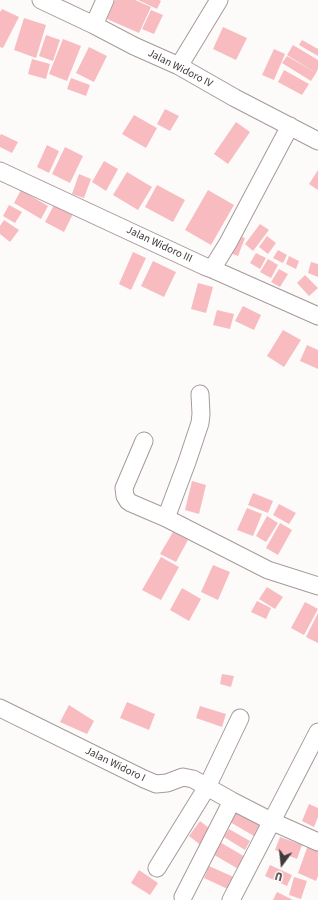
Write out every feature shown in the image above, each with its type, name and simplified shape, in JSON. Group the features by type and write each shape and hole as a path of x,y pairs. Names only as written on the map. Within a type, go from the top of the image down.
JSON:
{"street":[{"name":"Jalan Widoro IV","path":"41,0 134,46 179,66 235,98 318,141"},
{"path":"94,25 105,0"},
{"path":"179,66 219,0"},
{"path":"212,269 228,243 290,126"},
{"name":"Jalan Widoro III","path":"0,171 196,262 318,316"},
{"path":"166,518 200,423 200,394"},
{"path":"144,441 124,488 125,496 128,501 166,518 268,570 318,586"},
{"name":"Jalan Widoro I","path":"0,708 156,784 167,783 183,777 193,779 271,821 318,842"},
{"path":"157,868 207,787 240,718"},
{"path":"231,900 318,732"},
{"path":"183,897 232,801"}],"building":[{"path":"115,0 135,0 151,7 139,33 107,19"},
{"path":"138,0 159,0 161,1 157,9"},
{"path":"2,9 19,17 3,48 0,47 0,12"},
{"path":"151,10 163,15 154,34 142,29"},
{"path":"24,18 46,25 36,58 14,50"},
{"path":"223,27 247,38 236,60 213,49"},
{"path":"46,35 60,40 53,61 39,56"},
{"path":"63,39 81,46 67,81 49,74"},
{"path":"302,40 318,49 318,56 299,45"},
{"path":"293,45 318,60 318,69 316,73 287,55"},
{"path":"89,47 107,56 94,82 76,73"},
{"path":"274,49 285,54 274,80 262,75"},
{"path":"287,56 316,73 311,81 282,63"},
{"path":"32,59 50,64 46,79 28,74"},
{"path":"284,70 309,84 302,95 278,82"},
{"path":"71,78 90,85 86,96 67,89"},
{"path":"165,109 179,116 170,131 157,124"},
{"path":"134,115 157,128 146,148 122,134"},
{"path":"236,122 250,132 228,164 214,154"},
{"path":"1,134 18,142 12,153 0,147"},
{"path":"47,145 59,151 49,173 37,167"},
{"path":"65,147 83,156 70,183 52,174"},
{"path":"104,161 118,169 106,191 92,182"},
{"path":"318,170 318,190 309,184"},
{"path":"127,172 152,187 138,210 113,195"},
{"path":"79,174 91,179 84,198 72,194"},
{"path":"157,185 185,200 173,222 145,207"},
{"path":"21,190 48,206 41,219 14,203"},
{"path":"208,190 234,205 211,245 185,230"},
{"path":"9,205 22,212 15,223 3,216"},
{"path":"54,205 73,214 64,232 45,222"},
{"path":"4,220 19,230 10,242 0,234 0,226"},
{"path":"260,224 269,230 253,251 245,244"},
{"path":"237,235 245,238 238,256 230,253"},
{"path":"267,236 276,243 268,254 259,247"},
{"path":"278,250 287,255 283,263 273,258"},
{"path":"133,252 146,258 131,290 119,284"},
{"path":"256,253 266,258 260,269 250,263"},
{"path":"289,256 299,261 296,269 286,264"},
{"path":"268,259 278,265 271,278 260,272"},
{"path":"153,261 176,272 164,297 141,286"},
{"path":"311,262 318,264 318,277 308,273"},
{"path":"279,269 288,274 280,287 271,282"},
{"path":"305,275 318,288 309,296 297,283"},
{"path":"198,283 213,287 206,313 191,309"},
{"path":"243,306 261,315 254,330 235,321"},
{"path":"217,310 234,314 230,329 213,325"},
{"path":"283,330 301,340 284,367 267,356"},
{"path":"307,345 318,350 318,369 300,361"},
{"path":"192,481 206,485 199,514 185,510"},
{"path":"253,493 273,501 268,513 248,505"},
{"path":"279,504 296,513 289,524 273,515"},
{"path":"247,508 262,514 253,536 237,530"},
{"path":"267,516 278,523 266,542 256,536"},
{"path":"280,523 292,530 278,555 266,548"},
{"path":"173,532 188,540 176,562 160,554"},
{"path":"161,557 179,567 161,600 142,590"},
{"path":"213,565 230,572 218,600 201,592"},
{"path":"267,587 283,597 275,609 259,599"},
{"path":"182,588 201,599 189,621 170,610"},
{"path":"257,601 271,608 266,619 251,612"},
{"path":"305,602 318,609 304,635 291,628"},
{"path":"318,613 318,643 306,637"},
{"path":"222,674 234,676 231,687 220,684"},
{"path":"127,702 155,714 149,730 120,718"},
{"path":"69,705 94,721 87,734 60,722"},
{"path":"200,706 226,714 222,727 196,718"},
{"path":"309,804 318,808 318,817 314,827 302,821"},
{"path":"237,809 266,826 259,839 230,822"},
{"path":"200,821 214,832 203,847 189,836"},
{"path":"229,829 250,841 245,850 224,837"},
{"path":"280,837 302,845 297,859 275,850"},
{"path":"218,841 247,858 240,870 211,853"},
{"path":"308,845 318,849 318,876 316,881 298,873"},
{"path":"270,865 292,875 287,886 265,876"},
{"path":"209,866 238,879 232,891 204,878"},
{"path":"139,870 158,883 150,895 131,883"},
{"path":"294,877 307,881 301,899 289,895"},
{"path":"277,892 293,900 273,900"}]}
